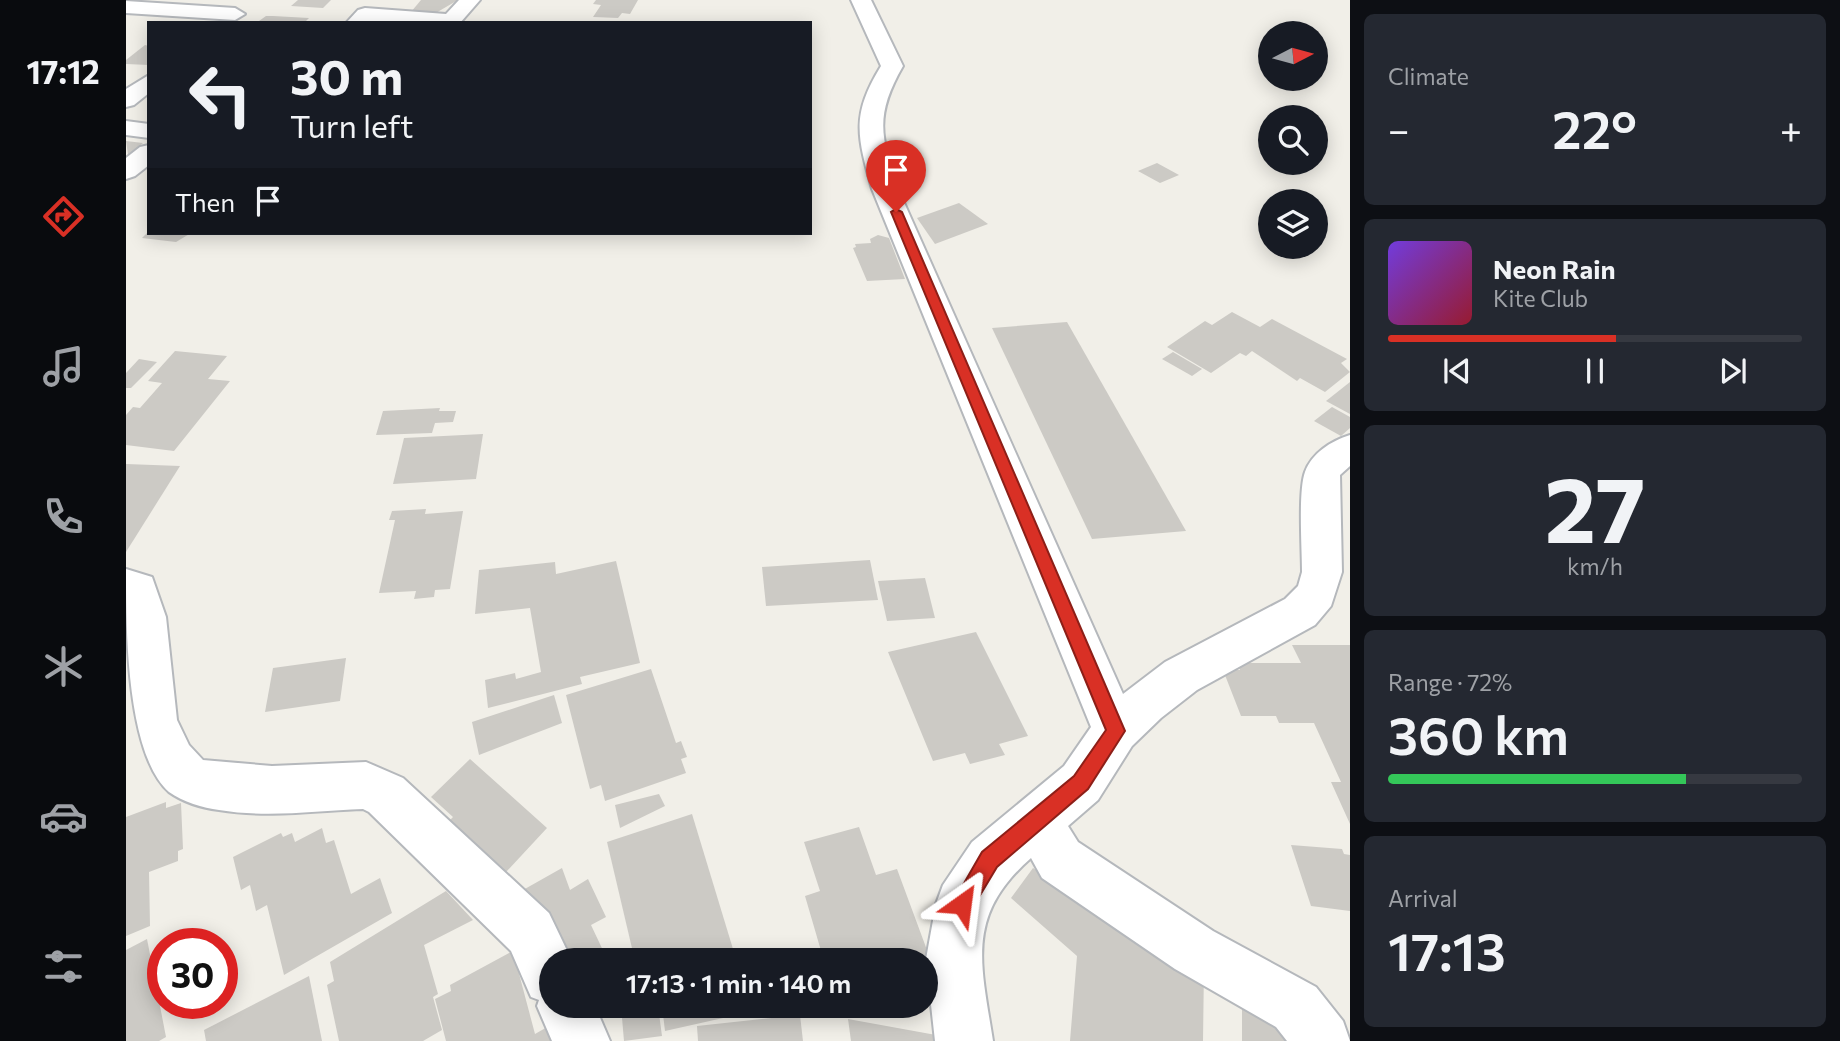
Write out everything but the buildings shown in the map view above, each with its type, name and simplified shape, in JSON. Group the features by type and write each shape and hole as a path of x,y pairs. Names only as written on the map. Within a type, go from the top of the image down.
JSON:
{"street":[{"path":"126,7 229,18 253,0"},
{"path":"452,20 470,0"},
{"path":"861,0 892,66 871,101 869,136 886,189 1116,731"},
{"path":"358,21 365,13 464,21"},
{"path":"126,100 147,84"},
{"path":"126,128 147,131"},
{"path":"126,171 147,154"},
{"path":"964,1041 953,959 962,904 990,860 1081,783 1116,731 1145,703 1181,676 1300,611 1316,594 1322,572 1322,474 1330,462 1350,448"},
{"path":"126,586 137,589 148,615 150,704 162,745 187,777 230,789 366,785 386,795 530,932 539,951"},
{"path":"1037,820 1060,860 1194,950 1296,1007 1323,1041"},
{"path":"570,1018 581,1041"}],"route":[{"path":"896,212 1116,731 1081,783 990,860 962,904"}]}
